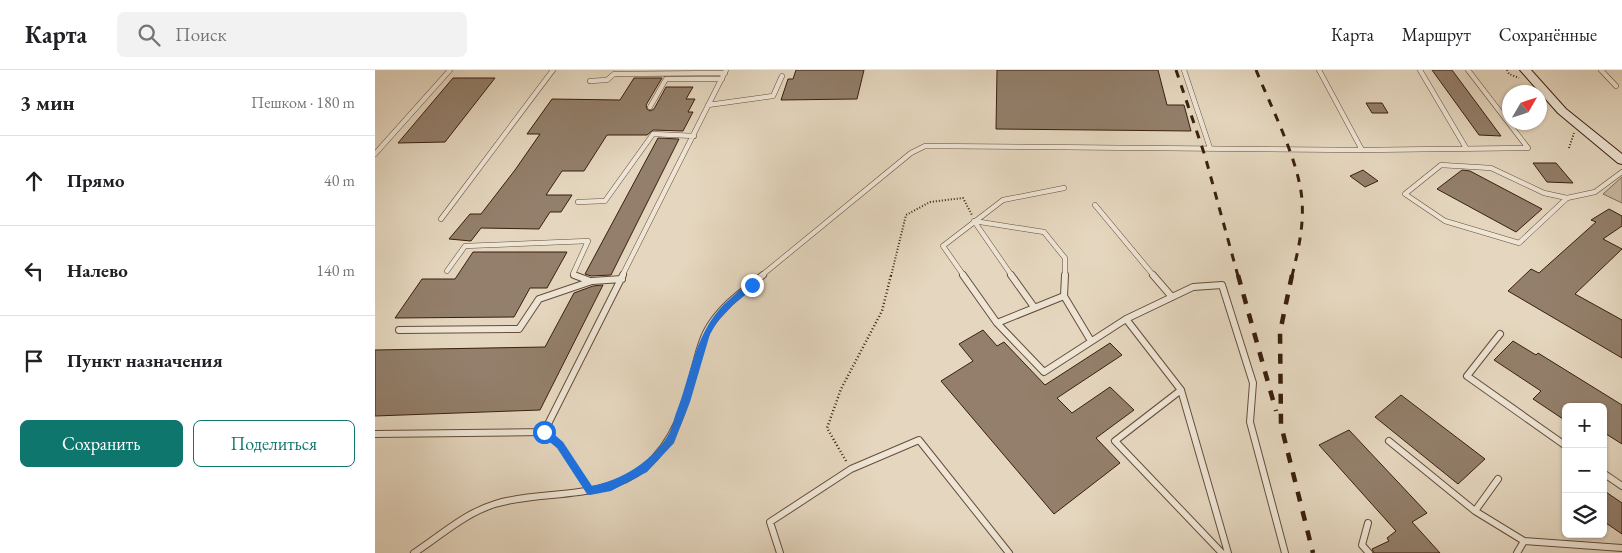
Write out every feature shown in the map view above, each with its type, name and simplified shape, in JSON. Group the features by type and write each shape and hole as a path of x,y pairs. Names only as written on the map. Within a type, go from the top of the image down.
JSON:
{"main road":[{"path":"1525,70 1562,110 1622,160"}],"lane":[{"path":"375,154 450,70"},
{"path":"441,219 553,70"},
{"path":"1184,70 1209,148"},
{"path":"1319,70 1362,150"},
{"path":"1420,70 1466,148"},
{"path":"414,553 468,516 494,504 520,498 590,491 611,486 638,472 659,454 671,440 706,334 714,320 730,303 911,153 925,146 1362,150 1528,148 1468,70"},
{"path":"1601,70 1616,86"},
{"path":"375,434 544,432 623,279 725,71 613,74 607,80 590,82"},
{"path":"708,105 727,105 743,99 773,96 782,76"},
{"path":"650,107 666,79 722,79"},
{"path":"578,202 605,201 653,134 694,136"},
{"path":"1567,198 1519,243 1445,220 1405,194 1441,165 1491,168 1544,193 1567,198 1595,192 1622,172"},
{"path":"1064,188 1003,200 943,246 997,323 1044,372 1126,319 1193,287 1222,285 1253,383 1249,422 1285,553"},
{"path":"1095,206 1172,297"},
{"path":"975,221 1044,232 1065,258 1064,296 1091,341"},
{"path":"975,221 1034,307"},
{"path":"447,271 465,246 588,241 573,274 582,279 592,281 623,279"},
{"path":"399,330 519,329 539,299 592,281"},
{"path":"997,323 1064,296"},
{"path":"1126,319 1181,390 1228,553"},
{"path":"1500,334 1467,376 1562,443"},
{"path":"1181,390 1115,441 1222,553"},
{"path":"781,553 770,522 851,470 919,440 1009,553"},
{"path":"1389,440 1475,511 1524,541 1622,548"},
{"path":"1607,476 1622,486"},
{"path":"1475,511 1498,479"},
{"path":"1368,523 1362,545 1369,553"},
{"path":"1517,553 1524,541"}],"path":[{"path":"851,470 827,428 841,389 882,311 906,214 930,202 963,198 975,221"},
{"path":"544,432 560,445 590,491"}],"shaded area":[{"path":"1622,177 1622,203 1603,194"}],"building":[{"path":"796,70 864,70 857,99 781,100 788,79 793,79"},
{"path":"997,70 1158,70 1167,105 1184,105 1191,131 996,129"},
{"path":"1432,70 1452,70 1501,136 1479,135"},
{"path":"453,78 495,78 445,142 398,143"},
{"path":"634,78 662,78 646,105 650,111 654,109 666,87 693,87 686,99 695,99 688,112 693,112 683,131 653,130 647,135 607,135 584,171 562,171 546,195 572,195 561,212 550,212 539,229 481,228 471,241 449,239 470,214 481,214 515,170 540,134 527,134 552,99 620,100"},
{"path":"1366,103 1382,103 1388,113 1372,113"},
{"path":"658,138 679,139 611,275 591,276 585,274"},
{"path":"1533,163 1556,163 1573,183 1547,182"},
{"path":"1363,170 1378,181 1365,187 1350,176"},
{"path":"1462,170 1470,171 1542,209 1516,232 1437,189"},
{"path":"1609,209 1622,216 1622,226 1603,239 1622,249 1575,294 1622,320 1622,358 1508,291 1531,269 1539,273 1596,222 1591,220"},
{"path":"473,252 567,252 547,288 530,288 514,317 395,318 422,279 455,279"},
{"path":"603,285 540,410 375,416 375,350 545,347 574,293 593,286"},
{"path":"983,330 997,346 1004,342 1045,385 1110,343 1122,355 1057,398 1072,413 1110,387 1134,410 1096,438 1120,463 1054,514 941,381 973,361 959,344"},
{"path":"1513,341 1536,355 1538,353 1622,405 1622,444 1607,435 1607,403 1562,403 1562,418 1533,399 1541,391 1494,360"},
{"path":"1401,395 1485,459 1458,484 1375,417"},
{"path":"1349,430 1427,513 1412,522 1440,553 1374,553 1372,549 1389,541 1387,538 1396,531 1319,445"},
{"path":"1607,493 1622,503 1622,534 1607,524"}],"railway":[{"path":"1176,70 1205,156 1238,276"},
{"path":"1256,70 1290,151 1300,185 1302,220 1292,276"},
{"path":"1238,275 1276,411"},
{"path":"1292,275 1280,332 1281,425 1313,553"}],"route":[{"path":"544,432 560,445 590,491 611,486 644,469 671,440 679,421 697,358 706,334 714,320 730,303 752,285"}]}
